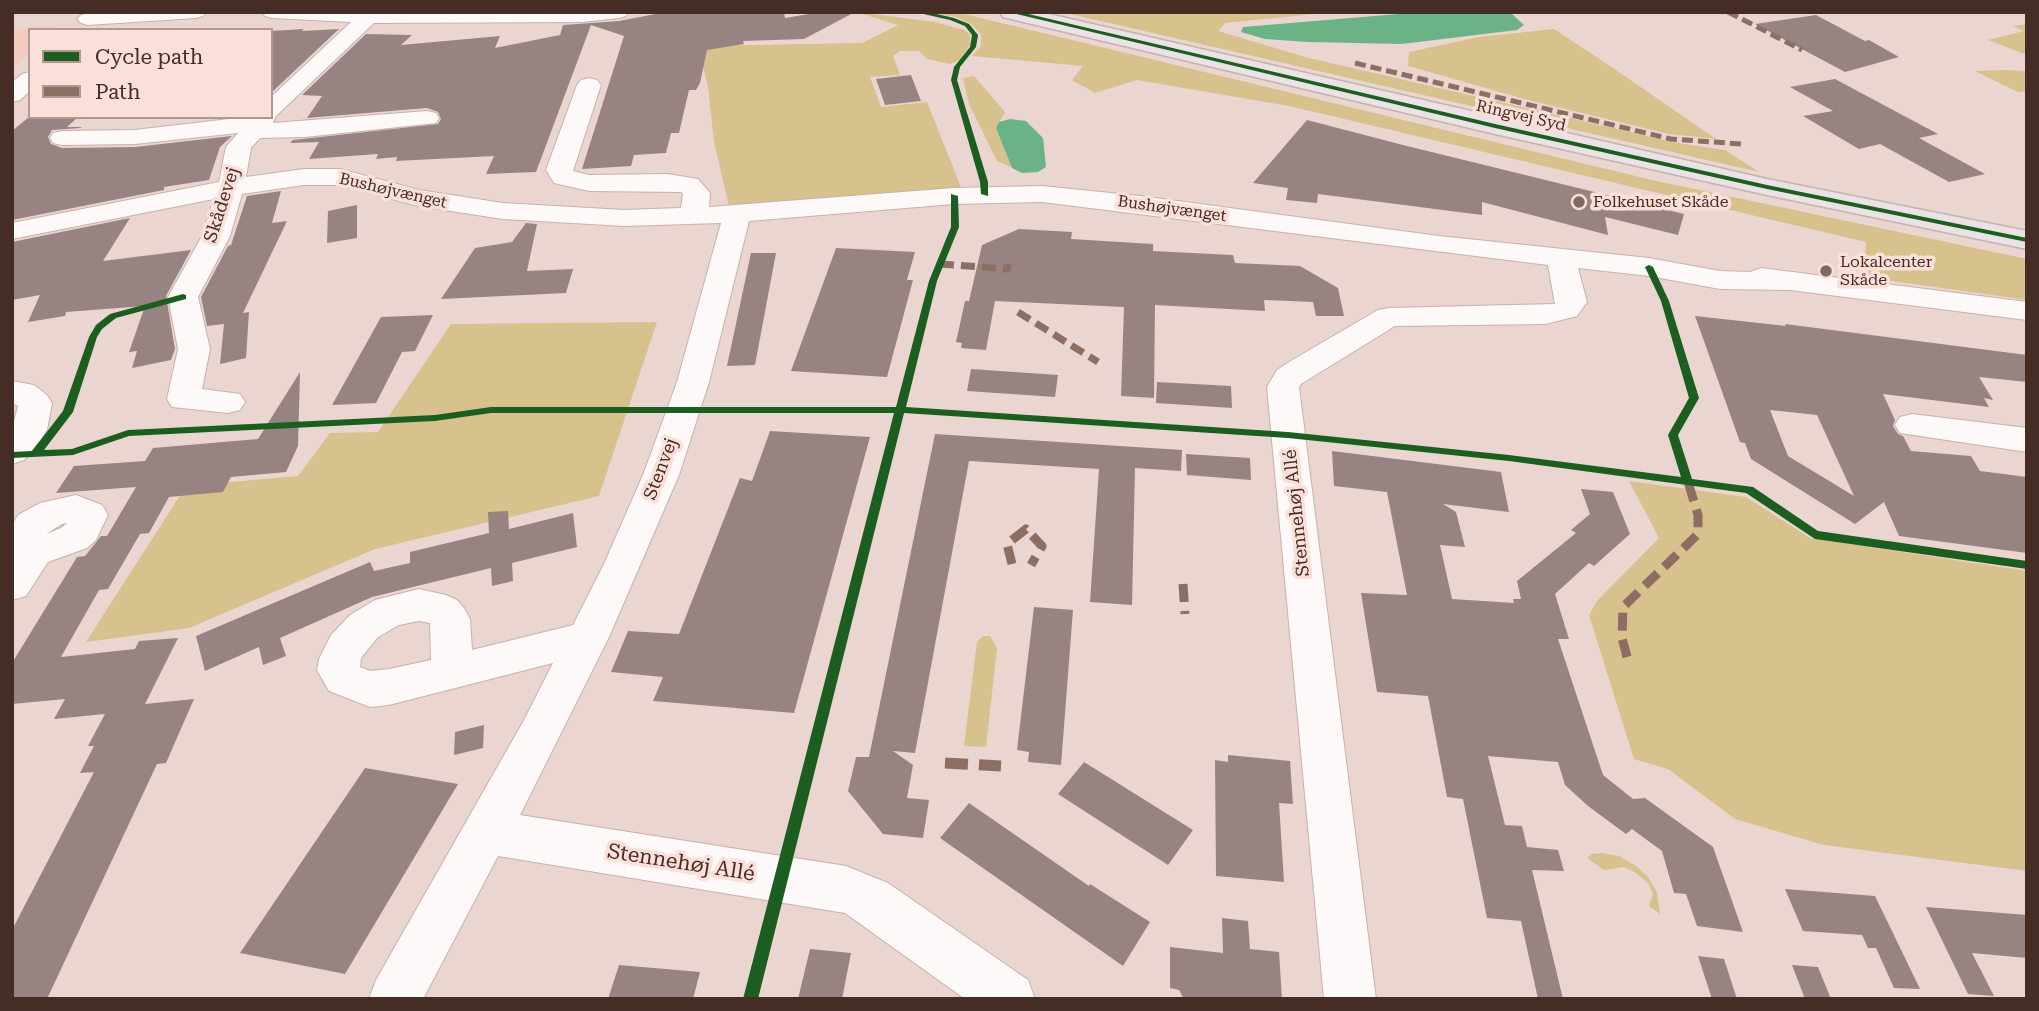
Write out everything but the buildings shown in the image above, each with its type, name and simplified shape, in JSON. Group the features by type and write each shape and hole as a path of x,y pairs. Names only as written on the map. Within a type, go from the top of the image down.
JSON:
{"main road":[{"name":"Ringvej Syd","path":"1011,12 1767,187 2027,240"}],"street":[{"path":"87,20 196,12"},
{"path":"272,12 369,17 619,12"},
{"name":"Skådevej","path":"273,109 369,17"},
{"path":"12,95 28,81"},
{"path":"589,85 559,170 562,177 589,183 668,182 689,185 697,193 694,216"},
{"path":"62,138 135,137 262,120 305,130 426,118"},
{"name":"Skådevej","path":"228,402 184,399 194,349 183,297 216,236 231,187 239,147 262,120"},
{"name":"Bushøjvænget","path":"12,231 271,180 340,177 364,181 418,198 503,211 624,218 737,214 971,195 1073,196 1379,237 1649,267 1720,280 1785,282 2027,311"},
{"name":"Stenvej","path":"395,999 488,832 589,637 660,475 718,298 737,214"},
{"name":"Stennehøj Allé","path":"1350,999 1283,387 1289,377 1300,369 1389,317 1546,315 1566,310 1572,302 1561,258"},
{"path":"12,392 22,393 36,402 30,430 12,452"},
{"path":"1912,425 2027,440"},
{"path":"12,585 37,548"},
{"path":"452,672 589,637"},
{"name":"Stennehøj Allé","path":"488,832 846,890 872,900 1009,999"}],"shaded area":[{"path":"856,12 935,22 970,34 970,45 959,60 950,64 927,59 919,51 900,51 893,56 900,75 870,77 881,107 927,102 961,187 729,206 714,142 708,87 698,46 862,43 898,25"},
{"path":"929,12 956,12 1652,180 2027,259 2027,300 1864,277 1866,242 1289,106 1137,80 1095,93 1072,80 1083,66 972,56 981,46 981,34 971,24 956,17"},
{"path":"1061,12 1334,12 1225,23 1218,31 1309,58 1678,143 1725,150 1759,172"},
{"path":"1422,12 1505,12 1512,14 1524,25 1517,30 1402,44 1265,39 1241,32 1243,27"},
{"path":"2027,24 2027,55 1988,40 2024,31 2013,26"},
{"path":"59,25 56,28 28,28 28,55 12,69 12,29"},
{"path":"1554,29 1716,139 1669,134 1528,100 1408,66 1409,52 1479,37"},
{"path":"1975,71 2027,71 2027,91 2018,92"},
{"path":"974,76 1005,112 996,128 1012,168 997,161 969,104 963,78"},
{"path":"1010,119 1026,121 1043,138 1046,167 1038,172 1022,173 1012,168 996,128 999,122"},
{"path":"657,322 599,496 375,549 189,628 86,642 186,486 298,476 330,433 378,432 451,324"},
{"path":"1629,481 1746,497 1810,538 2027,571 2027,871 1824,845 1735,819 1668,769 1634,759 1589,615 1597,601 1659,538"},
{"path":"983,636 990,636 997,648 986,747 964,746 977,642"},
{"path":"1592,854 1619,856 1648,877 1657,892 1660,914 1649,906 1653,894 1648,883 1636,873 1624,867 1604,870 1587,858"}],"marked path":[{"path":"1728,12 1802,50"},
{"path":"1355,63 1671,139 1741,144"},
{"path":"940,264 1007,269 1008,264"},
{"path":"1018,312 1098,362"},
{"path":"1627,657 1622,638 1623,607 1698,534 1698,515 1688,482"},
{"path":"1012,564 1007,544 1026,529 1042,546 1031,565"},
{"path":"1183,584 1185,614"},
{"path":"945,763 1001,766"}],"cycle path":[{"path":"918,12 967,25 975,35 973,47 957,67 954,80 984,182 985,194"},
{"path":"1011,12 1495,126 1767,187 2027,240"},
{"path":"750,999 933,281 955,227 954,196"},
{"path":"1649,267 1665,301 1694,398 1673,435 1688,482"},
{"path":"35,454 68,412 93,337 99,327 113,316 183,297"},
{"path":"12,455 73,452 128,433 435,418 491,410 921,410 1288,435 1509,458 1749,490 1815,535 2027,565"}],"place":[{"name":"Folkehuset Skåde","path":"1579,202"},
{"name":"Lokalcenter Skåde","path":"1826,271"}]}
